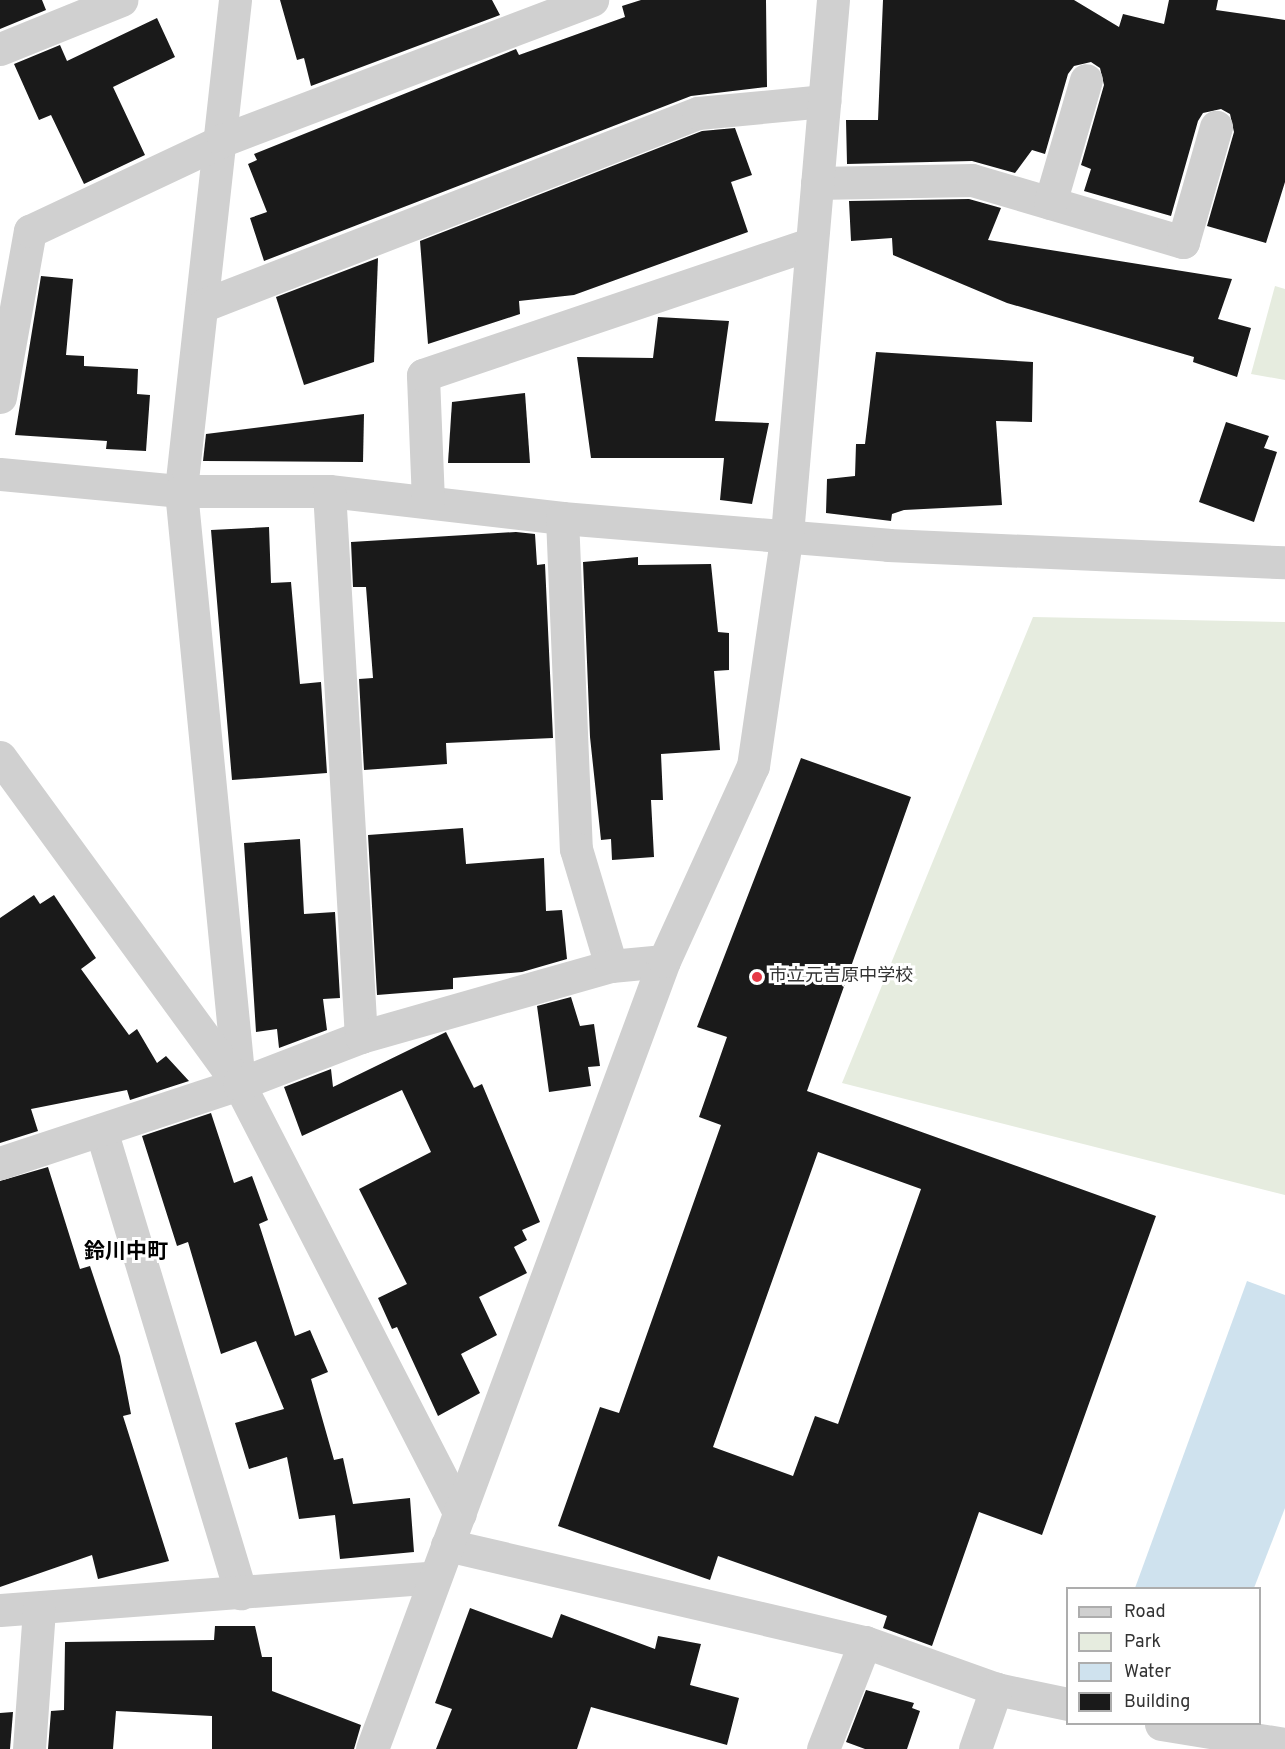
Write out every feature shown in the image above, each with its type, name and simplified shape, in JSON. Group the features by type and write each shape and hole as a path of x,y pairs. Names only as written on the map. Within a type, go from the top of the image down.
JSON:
{"street":[{"path":"0,49 121,0"},
{"path":"235,0 223,140 181,491 239,1084"},
{"path":"0,396 30,231 223,140 592,0"},
{"path":"372,1749 664,961 753,766 787,534 833,0"},
{"path":"1050,203 1086,80"},
{"path":"204,305 698,113 824,100"},
{"path":"817,183 972,180 1184,242 1216,127"},
{"path":"428,501 423,375 811,244"},
{"path":"0,474 181,491 329,491 562,518 787,534 888,545 1285,561"},
{"path":"329,491 361,1037"},
{"path":"562,518 576,849 611,966"},
{"path":"0,757 239,1084 460,1514"},
{"path":"0,1163 239,1084 361,1037 611,966 664,961"},
{"path":"101,1130 241,1593"},
{"path":"447,1545 865,1642 996,1689 1066,1704"},
{"path":"0,1610 39,1610 434,1577"},
{"path":"29,1749 39,1610"},
{"path":"823,1749 865,1642"},
{"path":"975,1749 996,1689"},
{"path":"1167,1725 1285,1744"}],"green space":[{"path":"1275,286 1285,289 1285,380 1251,374"},
{"path":"1033,617 1285,622 1285,1195 842,1083"}],"water":[{"path":"1247,1281 1285,1295 1285,1508 1254,1587 1135,1587"}],"building":[{"path":"0,0 42,0 46,10 0,29"},
{"path":"280,0 492,0 500,15 311,86 304,58 297,60"},
{"path":"641,0 766,0 767,87 691,96 264,261 250,218 267,212 248,164 257,160 254,154 516,49 519,55 625,17 622,6"},
{"path":"883,0 1074,0 1119,27 1123,14 1164,24 1169,0 1218,0 1216,10 1285,20 1285,182 1266,243 1207,226 1234,132 1230,114 1221,109 1203,113 1198,121 1171,216 1084,191 1091,169 1081,165 1104,85 1100,68 1091,62 1074,66 1068,74 1045,154 1032,150 1015,173 972,161 847,164 846,120 878,120"},
{"path":"157,18 175,57 113,87 145,155 84,184 51,115 39,120 14,64 60,45 67,61"},
{"path":"735,128 752,175 731,182 748,232 574,295 519,301 520,314 428,344 420,241 702,131"},
{"path":"969,199 1001,208 988,240 1232,279 1218,319 1251,328 1237,377 1193,362 1194,357 1007,303 893,255 892,238 851,241 849,201"},
{"path":"378,258 374,362 304,385 276,297"},
{"path":"41,276 73,279 66,355 84,356 84,366 138,369 137,394 150,395 146,451 106,449 107,441 15,435"},
{"path":"658,317 729,321 715,421 769,423 752,504 720,500 724,458 591,458 577,357 653,358"},
{"path":"876,352 1033,362 1032,422 996,421 1002,505 904,510 892,514 891,521 826,513 827,479 855,476 856,444 865,444"},
{"path":"525,393 530,463 448,463 452,402"},
{"path":"364,414 363,462 203,461 206,434"},
{"path":"1226,422 1269,436 1264,448 1277,452 1254,522 1199,502"},
{"path":"269,527 271,583 291,582 300,684 321,682 327,773 232,780 211,530"},
{"path":"516,532 535,534 537,565 545,564 553,738 446,743 447,764 364,770 359,679 373,678 366,587 353,587 351,542"},
{"path":"638,557 638,565 711,564 718,632 729,633 729,670 714,671 720,750 661,754 663,800 651,800 654,857 612,860 611,839 601,840 590,737 583,562"},
{"path":"801,758 911,797 807,1091 1156,1216 1042,1535 979,1512 932,1646 883,1628 887,1616 718,1556 710,1580 558,1526 600,1407 619,1413 721,1125 699,1117 727,1037 697,1027","holes":["818,1152 921,1189 838,1424 815,1416 793,1476 713,1447"]},
{"path":"463,828 466,864 544,858 546,911 562,910 567,959 522,972 453,978 453,989 377,995 368,835"},
{"path":"300,839 304,914 335,912 340,998 323,999 327,1030 279,1048 277,1029 256,1032 244,843"},
{"path":"34,895 40,904 54,895 96,958 81,969 129,1035 137,1029 157,1063 166,1056 189,1081 130,1100 127,1090 31,1109 38,1131 0,1143 0,918"},
{"path":"571,997 580,1026 594,1024 600,1066 588,1067 591,1086 549,1092 537,1006"},
{"path":"446,1032 474,1088 482,1084 540,1222 522,1230 527,1240 514,1247 527,1273 479,1297 497,1335 461,1354 480,1393 438,1416 397,1327 392,1329 378,1298 407,1284 359,1189 431,1152 402,1090 302,1136 284,1087 331,1069 333,1087"},
{"path":"211,1113 234,1183 252,1176 268,1220 259,1224 295,1336 310,1330 328,1372 311,1379 334,1460 343,1458 353,1504 410,1498 414,1552 340,1559 335,1515 299,1519 287,1457 249,1469 235,1423 284,1409 256,1341 221,1354 188,1242 177,1246 142,1136"},
{"path":"48,1167 80,1269 90,1266 120,1356 131,1414 123,1416 169,1561 98,1579 92,1555 0,1587 0,1181"},
{"path":"470,1608 552,1638 561,1614 655,1649 658,1636 701,1644 690,1685 739,1698 727,1745 591,1707 577,1749 436,1749 452,1709 435,1703"},
{"path":"215,1626 255,1626 262,1657 272,1657 272,1691 361,1725 354,1749 212,1749 212,1716 116,1711 113,1749 48,1749 51,1711 64,1710 65,1642 214,1640"},
{"path":"866,1690 914,1703 912,1708 920,1711 907,1749 865,1749 846,1742"},
{"path":"13,1712 10,1749 0,1749 0,1713"}],"place":[{"name":"市立元吉原中学校","path":"757,977"}],"district":[{"name":"鈴川中町","path":"126,1253"}]}
